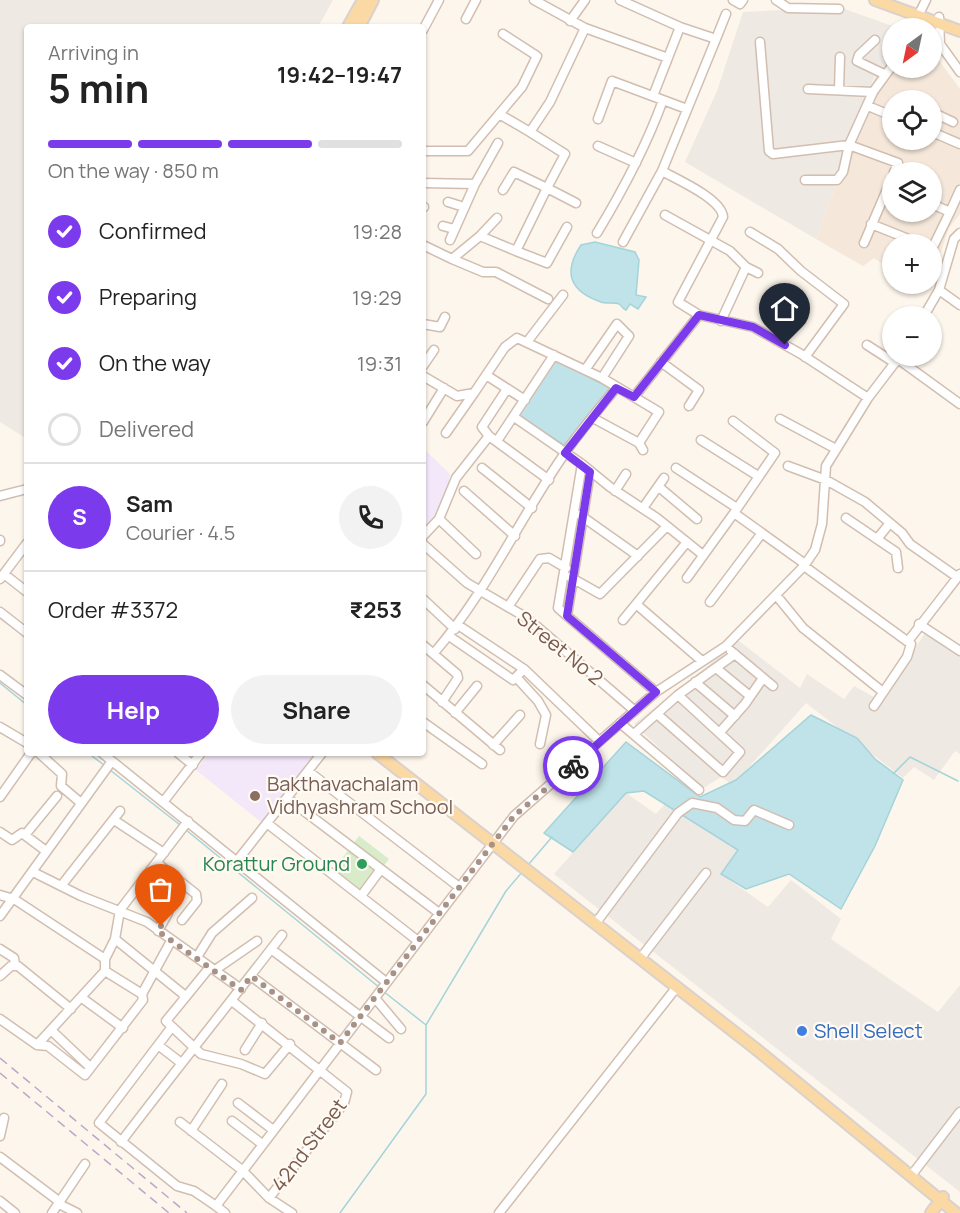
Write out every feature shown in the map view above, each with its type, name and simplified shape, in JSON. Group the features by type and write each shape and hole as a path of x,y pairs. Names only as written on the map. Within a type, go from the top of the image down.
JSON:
{"main road":[{"path":"350,24 363,0"},
{"path":"361,24 373,0"},
{"path":"875,0 926,18"},
{"path":"894,0 923,5 932,18"},
{"path":"942,22 960,24"},
{"path":"942,24 960,31"},
{"path":"381,756 494,841"},
{"path":"388,756 914,1172 944,1203 960,1207"},
{"path":"537,875 643,955 956,1213"},
{"path":"931,1213 944,1203"}],"street":[{"path":"426,24 439,0"},
{"path":"466,19 476,0"},
{"path":"534,0 585,28 668,58"},
{"path":"570,21 585,0"},
{"path":"620,0 680,27 716,39"},
{"path":"733,0 740,4 743,0"},
{"path":"776,0 788,8 839,9"},
{"path":"623,242 662,171 726,14"},
{"path":"653,96 680,27"},
{"path":"530,132 550,102 585,28"},
{"path":"426,151 468,151 522,87 538,59 535,54 503,34"},
{"path":"858,64 859,55 875,40"},
{"path":"760,42 770,153 849,145 895,162"},
{"path":"942,48 960,72"},
{"path":"839,90 844,60 882,73"},
{"path":"805,180 837,180 843,172 849,145 882,77"},
{"path":"598,119 612,81 687,109"},
{"path":"808,89 873,92"},
{"path":"597,233 651,133 663,99"},
{"path":"868,106 882,112"},
{"path":"499,114 565,154 516,251"},
{"path":"942,117 953,122"},
{"path":"942,136 960,144"},
{"path":"450,240 475,184 498,143"},
{"path":"598,146 636,163"},
{"path":"662,171 721,207 723,217 678,302 699,315 753,327 868,398"},
{"path":"503,190 514,172 576,203"},
{"path":"426,183 475,184"},
{"path":"939,234 960,190"},
{"path":"448,202 464,207"},
{"path":"864,243 882,203"},
{"path":"942,208 950,212"},
{"path":"665,215 730,251 746,267 758,273"},
{"path":"452,260 497,218"},
{"path":"871,224 896,234"},
{"path":"443,226 454,229"},
{"path":"480,236 547,263 567,227"},
{"path":"750,232 778,249 801,271 844,304 805,357"},
{"path":"942,282 958,239"},
{"path":"426,246 452,260 483,272 496,272 548,299"},
{"path":"721,321 746,267"},
{"path":"942,292 960,304"},
{"path":"527,342 563,295"},
{"path":"634,397 699,315"},
{"path":"426,325 440,327 445,317"},
{"path":"585,370 616,324 629,336 602,378"},
{"path":"446,433 505,347 517,338 602,378 658,412 641,447 593,418"},
{"path":"867,345 882,352"},
{"path":"426,362 434,350"},
{"path":"497,441 554,355"},
{"path":"661,362 699,390 689,406"},
{"path":"216,1206 272,1129 321,1069 514,816 656,692 726,646 804,565 815,550 822,524 822,495 826,480 826,466 868,398 893,366"},
{"path":"908,366 960,404"},
{"path":"486,375 525,400"},
{"path":"426,378 457,396 474,393"},
{"path":"426,417 444,388"},
{"path":"434,653 482,591 565,453 616,388"},
{"path":"507,389 482,428 489,436 549,480"},
{"path":"514,417 582,464 615,491 643,508 703,555"},
{"path":"780,419 836,449"},
{"path":"687,578 775,453 734,421"},
{"path":"426,533 440,519 456,478 489,436"},
{"path":"701,440 758,476"},
{"path":"582,464 558,608 656,692"},
{"path":"788,466 826,480 865,502 910,544 958,578 919,624 909,640 911,651 874,706"},
{"path":"482,468 532,508"},
{"path":"676,468 804,565 909,640"},
{"path":"567,616 590,472"},
{"path":"615,491 626,474"},
{"path":"643,508 664,478"},
{"path":"658,486 697,519"},
{"path":"0,496 24,490"},
{"path":"464,492 515,536"},
{"path":"572,514 583,516 638,556"},
{"path":"846,518 896,552 898,568"},
{"path":"440,519 476,554"},
{"path":"877,539 890,523"},
{"path":"508,607 540,559 549,558 573,579 600,594 667,526"},
{"path":"710,602 762,533"},
{"path":"622,620 687,542"},
{"path":"24,549 2,576 24,590"},
{"name":"Street No 2","path":"426,550 467,583 508,607 551,638 635,711"},
{"path":"776,595 803,628 883,692"},
{"path":"426,602 454,630 513,680 518,678 524,669"},
{"path":"636,604 702,661"},
{"path":"0,612 24,631"},
{"path":"919,624 960,651"},
{"path":"454,630 524,669 599,741"},
{"path":"726,646 773,686"},
{"path":"426,647 458,677 442,702"},
{"path":"634,734 678,695 735,654"},
{"path":"717,668 750,696"},
{"path":"0,675 24,693"},
{"path":"518,678 546,715 540,744"},
{"path":"720,732 763,678"},
{"path":"695,682 735,716"},
{"path":"455,713 477,686"},
{"path":"426,689 496,747 520,715"},
{"path":"657,714 723,772 740,752 678,695"},
{"path":"620,723 699,789"},
{"path":"426,724 482,764"},
{"path":"0,727 24,741"},
{"path":"0,797 29,756"},
{"path":"42,756 62,774 61,786 81,803"},
{"path":"104,756 110,764 164,801 185,826 237,861 385,984"},
{"path":"182,756 193,765"},
{"path":"164,801 199,756"},
{"path":"237,861 320,756"},
{"path":"0,916 110,764"},
{"path":"308,771 459,887"},
{"path":"25,835 57,796"},
{"path":"287,798 439,913"},
{"path":"598,920 678,813 692,803 717,808 734,820 745,821 754,810 789,825"},
{"path":"61,886 120,811"},
{"path":"114,820 164,853"},
{"path":"268,824 418,941"},
{"path":"37,1045 105,971 105,959 115,939 120,910 185,826"},
{"path":"0,832 12,840 20,833 25,835 46,851"},
{"path":"157,863 196,894 197,901 182,921"},
{"path":"361,896 381,869"},
{"path":"33,872 147,922 241,990"},
{"path":"643,955 706,873"},
{"path":"141,883 165,906 168,913 158,931"},
{"path":"0,895 14,899 105,959"},
{"path":"197,957 212,933 252,898"},
{"path":"121,1142 180,1062 241,990 282,935"},
{"path":"115,939 183,994 184,999"},
{"path":"0,1019 37,1045 48,1046 85,1075 143,1000 142,994 171,941"},
{"path":"257,941 213,968 166,1021 171,1028 208,1058 240,1064 260,1074 270,1071 290,1044"},
{"path":"0,949 14,958 15,965 71,1009"},
{"path":"271,949 389,1038"},
{"path":"0,976 15,965"},
{"path":"105,971 142,994"},
{"path":"251,976 376,1070"},
{"path":"499,1213 678,986"},
{"path":"82,998 123,1028"},
{"path":"374,999 401,1029"},
{"path":"232,1000 321,1069"},
{"path":"245,1050 262,1023"},
{"path":"171,1028 99,1123 177,1186 194,1191 225,1213"},
{"path":"51,1030 90,1066"},
{"path":"158,1045 180,1062"},
{"name":"42nd Street","path":"269,1198 347,1097 342,1086 321,1069"},
{"path":"191,1131 222,1084"},
{"path":"238,1103 272,1129"},
{"path":"914,1172 960,1112"},
{"path":"0,1136 4,1118"},
{"path":"232,1121 262,1144"},
{"path":"180,1122 242,1170 269,1198 292,1213"},
{"path":"0,1157 59,1203 77,1213"},
{"path":"52,1213 85,1164"},
{"path":"0,1201 15,1213"}],"shaded area":[{"path":"0,0 333,0 320,24 24,24 24,437 0,422"},
{"path":"839,7 882,22 882,67 876,72 816,239 685,162 717,91 743,12"},
{"path":"942,65 960,89 960,214 949,228 942,249 942,234 882,234 882,263 874,258 863,266 816,239 877,72 882,68 882,78 942,78"},
{"path":"426,451 450,474 444,507 426,525"},
{"path":"925,633 960,653 960,754 955,751 934,780 914,767 903,778 806,703 733,785 721,777 702,789 634,724 739,641 800,688 807,674 844,699 854,686 881,701"},
{"name":"Bakthavachalam Vidhyashram School","path":"207,756 313,756 261,822 196,770"},
{"path":"626,793 656,814 673,795 747,854 728,879 768,907 791,880 841,919 831,939 938,1012 960,985 960,1192 554,874"}],"green space":[{"name":"Korattur Ground","path":"359,836 389,859 364,892 334,869"}],"water":[{"path":"595,242 635,252 639,260 636,295 646,297 638,309 630,304 626,310 617,303 605,303 590,298 572,280 572,264 581,245"},
{"path":"552,358 612,389 564,445 516,413"},
{"path":"811,715 857,738 875,759 903,780 875,846 841,909 789,874 746,889 721,874 738,850 644,791 626,793 573,852 544,833 626,742 700,797 736,780"}],"waterway":[{"path":"0,683 24,703"},
{"path":"92,756 104,765"},
{"path":"893,774 910,757 958,781"},
{"path":"110,770 180,825"},
{"path":"186,830 380,988"},
{"path":"528,865 552,837"},
{"path":"340,1213 426,1094 426,1025 506,891 523,871"},
{"path":"383,991 426,1025"}],"railway":[{"path":"0,1058 187,1213"},
{"path":"0,1073 169,1213"}],"way so far":[{"path":"161,926 158,931 241,990 251,976 340,1043 514,816 573,766"}],"place":[{"name":"Bakthavachalam Vidhyashram School","path":"255,796"},
{"name":"Korattur Ground","path":"362,864"},
{"name":"Shell Select","path":"802,1031"}],"route":[{"path":"573,766 656,692 584,628 567,616 590,472 565,453 616,388 634,397 699,315 753,327 785,345"}]}
